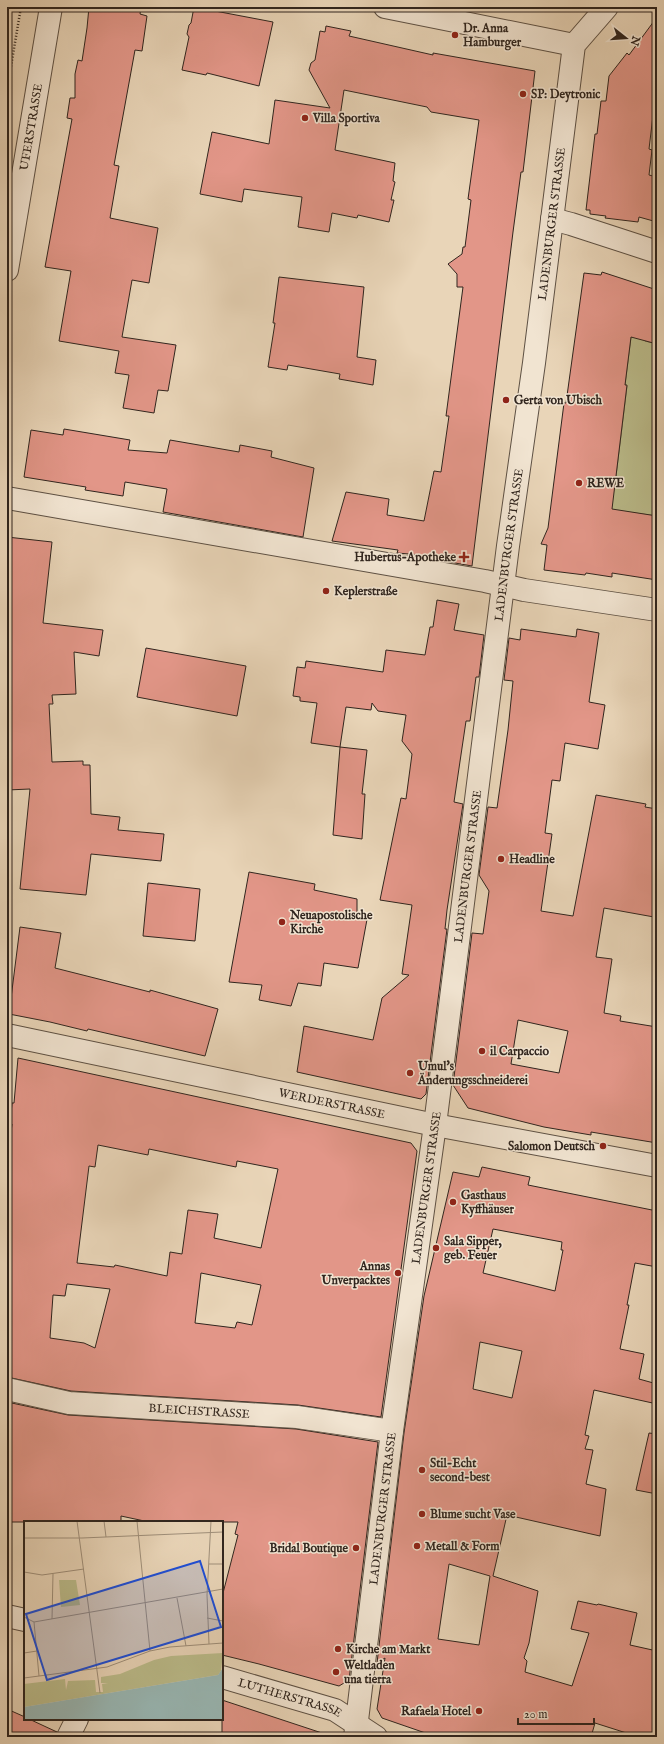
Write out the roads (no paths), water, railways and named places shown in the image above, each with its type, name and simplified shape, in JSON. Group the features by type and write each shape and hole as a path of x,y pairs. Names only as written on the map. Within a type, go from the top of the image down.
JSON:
{"street":[{"name":"UFERSTRASSE","path":"7,270 51,7"},
{"path":"385,7 574,45 607,7"},
{"name":"LADENBURGER STRASSE","path":"356,1730 392,1431 435,1125 508,546 534,363 574,45"},
{"path":"552,219 657,252"},
{"path":"7,498 504,585 657,610"},
{"name":"WERDERSTRASSE","path":"7,1035 435,1125 657,1166"},
{"name":"BLEICHSTRASSE","path":"7,1389 69,1403 297,1417 392,1431"},
{"path":"7,1616 24,1620"},
{"name":"LUTHERSTRASSE","path":"223,1677 335,1710 356,1730 376,1737"},
{"path":"68,1737 76,1720"}],"place":[{"name":"Dr. Anna Hamburger","path":"455,35"},
{"name":"SP: Deytronic","path":"523,94"},
{"name":"Villa Sportiva","path":"305,118"},
{"name":"Gerta von Ubisch","path":"506,400"},
{"name":"REWE","path":"579,483"},
{"name":"Hubertus-Apotheke","path":"464,557"},
{"name":"Keplerstraße","path":"326,591"},
{"name":"Headline","path":"501,859"},
{"name":"Neuapostolische Kirche","path":"282,922"},
{"name":"il Carpaccio","path":"482,1051"},
{"name":"Umul's Änderungsschneiderei","path":"410,1073"},
{"name":"Salomon Deutsch","path":"603,1146"},
{"name":"Gasthaus Kyffhäuser","path":"453,1202"},
{"name":"Sala Sipper, geb. Feuer","path":"436,1248"},
{"name":"Annas Unverpacktes","path":"398,1273"},
{"name":"Stil-Echt second-best","path":"422,1470"},
{"name":"Blume sucht Vase","path":"422,1514"},
{"name":"Metall & Form","path":"417,1546"},
{"name":"Bridal Boutique","path":"356,1548"},
{"name":"Kirche am Markt","path":"338,1649"},
{"name":"Weltladen una tierra","path":"336,1672"},
{"name":"Rafaela Hotel","path":"479,1711"}]}
